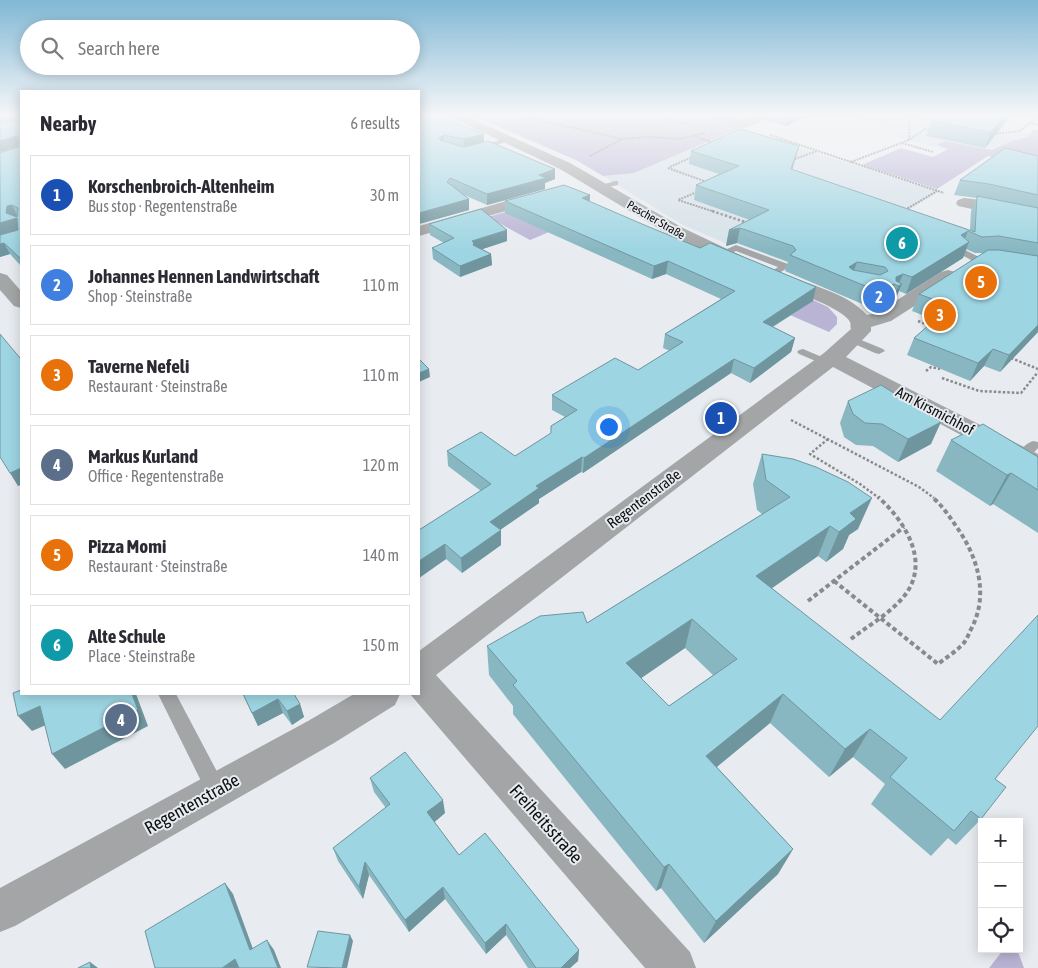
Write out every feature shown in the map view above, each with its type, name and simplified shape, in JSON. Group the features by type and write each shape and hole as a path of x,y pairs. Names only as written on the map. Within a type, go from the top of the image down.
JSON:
{"street":[{"name":"Pescher Straße","path":"550,159 602,184 672,230 721,254 845,306 857,316 858,332"},
{"path":"573,187 602,184"},
{"path":"420,231 555,192"},
{"path":"969,203 1038,218"},
{"path":"858,332 884,317 900,302 976,256"},
{"path":"0,279 20,301"},
{"name":"Regentenstraße","path":"420,668 766,407 820,358 858,332"},
{"name":"Am Kirsmichhof","path":"820,358 953,414 1031,456"},
{"name":"Freiheitsstraße","path":"420,681 661,961"},
{"name":"Regentenstraße","path":"0,911 216,791 351,714 379,695"}],"lane":[{"path":"858,332 879,351"},
{"path":"168,695 216,791"}],"path":[{"path":"689,159 669,168 710,183 711,186"},
{"path":"842,159 969,203"},
{"path":"850,162 858,159"},
{"path":"703,190 678,200 752,224"},
{"path":"900,213 937,191"},
{"path":"900,302 925,324 938,329"},
{"path":"925,324 934,323"},
{"path":"942,378 979,391 1021,393 1038,371 1009,357"},
{"path":"926,371 931,367 940,369"},
{"path":"766,407 898,475 939,502 968,543 978,570 981,596 976,621 963,644 938,664 834,581"},
{"path":"828,439 810,454 879,496 904,527 909,536 914,556 915,570 913,580 904,596 851,639"},
{"path":"808,601 904,527"}],"shaded area":[{"path":"574,159 666,159 634,173 603,176"},
{"path":"666,159 835,159 939,192 895,218 748,230 725,243 681,224 603,176 634,173"},
{"path":"875,159 983,159 937,189 862,165"},
{"path":"1002,159 1038,159 1038,167"},
{"path":"561,196 568,224 530,240 488,217"},
{"path":"813,300 828,307 837,317 837,324 829,332 790,315"},
{"path":"1001,953 1018,953 1024,968 989,968"}],"building":[{"path":"0,159 20,159 20,258 4,243 0,244 0,235 18,230 17,218 0,223","holes":["12,205 18,208 17,217 6,213 7,206"]},
{"path":"420,159 531,159 555,169 539,175 546,178 487,194 450,178 447,182 469,199 420,213"},
{"path":"717,159 794,159 791,169 975,232 977,196 1038,208 1038,243 999,236 982,237 968,231 961,235 969,242 912,277 903,274 896,277 896,281 902,284 898,286 894,284 880,292 790,255 796,250 793,246 740,228 729,230 769,210 696,185 739,166","holes":["857,262 885,267 888,271 880,275 853,270 849,267"]},
{"path":"989,159 1038,159 1038,195 989,184 960,180"},
{"path":"564,185 590,195 582,198 700,248 710,243 816,287 763,322 795,338 754,368 734,359 584,458 582,457 536,486 539,488 490,522 501,530 461,558 445,544 420,560 420,529 491,484 447,451 481,432 515,456 551,433 551,426 577,410 552,395 615,358 638,370 683,342 665,334 735,291 668,261 654,266 505,201"},
{"path":"481,209 507,230 472,241 473,245 491,254 460,266 432,248 454,238 429,224"},
{"path":"988,250 1038,256 1038,325 1009,355 993,349 978,363 914,338 951,306 919,294"},
{"path":"0,334 20,358 20,468 10,473 0,457"},
{"path":"420,360 429,369 420,373"},
{"path":"881,385 941,422 908,439 882,424 865,423 853,414 848,401"},
{"path":"983,424 1038,457 1038,490 1011,473 1007,475 951,440"},
{"path":"762,454 793,459 816,467 848,482 872,498 850,513 856,519 839,532 830,526 756,576 940,720 1038,615 1038,726 995,779 1006,787 982,818 971,811 954,831 890,777 907,758 870,729 845,749 783,694 706,756 793,849 716,921 669,864 664,867 513,685 517,681 487,646 540,616 583,612 587,623 790,497 766,480","holes":["692,619 737,659 669,706 626,663"]},
{"path":"20,690 20,695 132,695 138,710 52,754 40,706 18,716 13,693"},
{"path":"243,695 295,695 300,704 287,711 278,699 252,713"},
{"path":"405,752 443,800 427,812 459,855 485,833 579,950 561,968 536,968 506,924 485,943 443,887 405,920 365,862 359,887 333,848 390,804 370,778"},
{"path":"225,883 250,950 267,940 278,968 239,968 235,959 222,968 155,968 145,931"},
{"path":"318,931 350,935 342,968 307,967"},
{"path":"90,962 91,968 78,968"}],"place":[{"name":"Alte Schule","path":"902,243"},
{"name":"Pizza Momi","path":"981,282"},
{"name":"Johannes Hennen Landwirtschaft","path":"879,297"},
{"name":"Taverne Nefeli","path":"940,315"},
{"name":"Korschenbroich-Altenheim","path":"721,418"},
{"name":"Markus Kurland","path":"121,720"}]}
